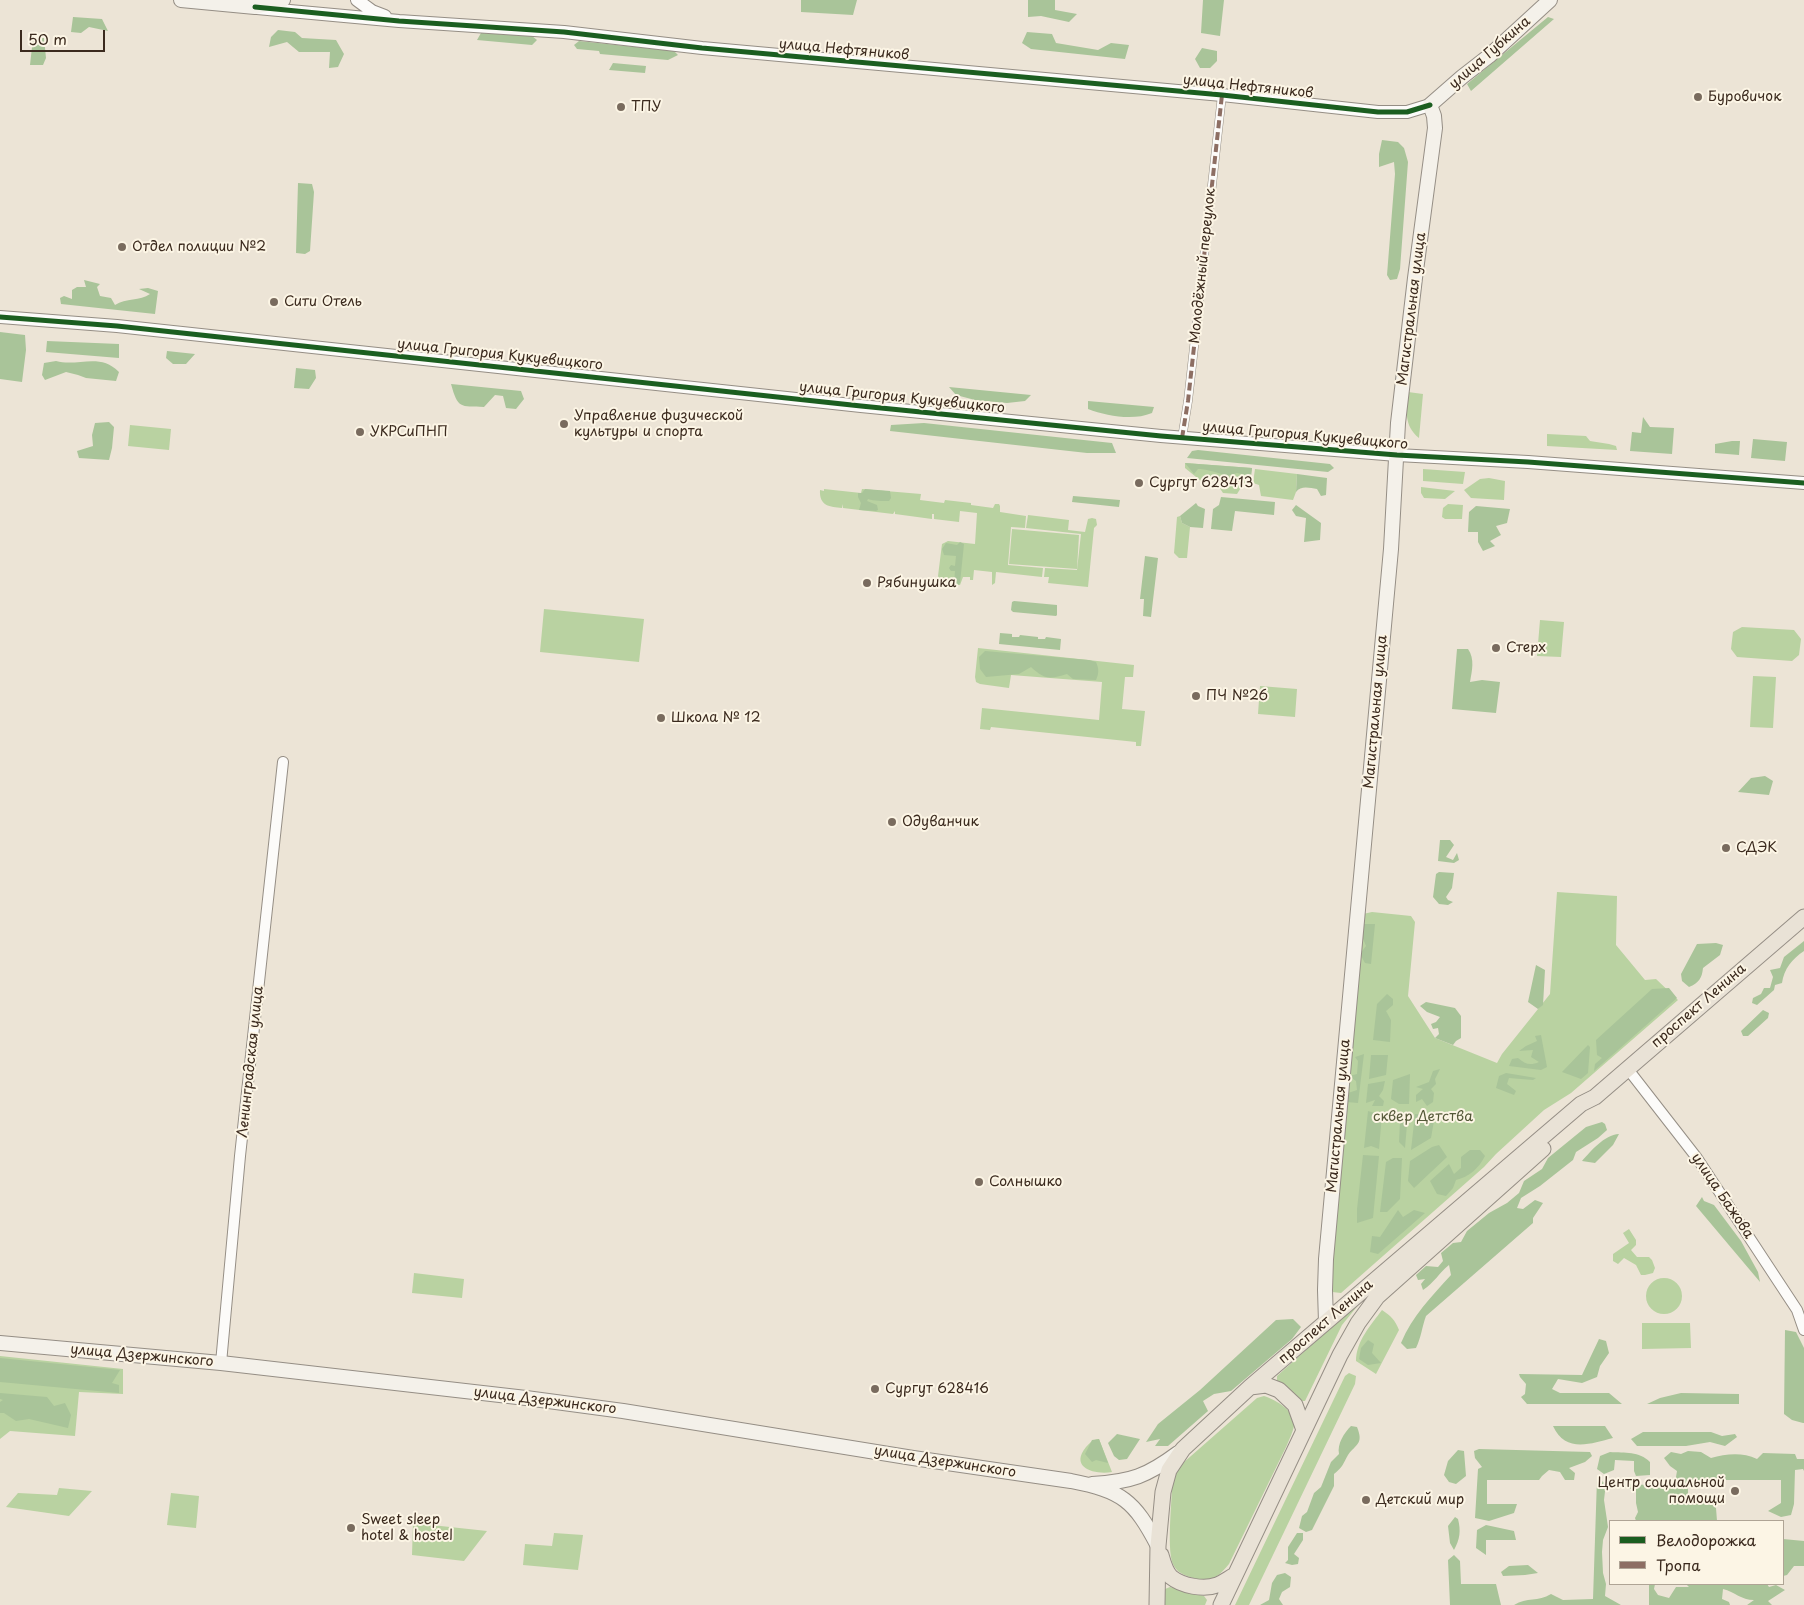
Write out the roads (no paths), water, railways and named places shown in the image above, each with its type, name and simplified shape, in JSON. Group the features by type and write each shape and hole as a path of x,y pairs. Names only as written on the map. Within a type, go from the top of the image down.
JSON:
{"main road":[{"path":"181,0 255,7 283,0"},
{"name":"улица Губкина","path":"1430,105 1489,56 1550,0"},
{"name":"Магистральная улица","path":"1326,1322 1326,1259 1391,549 1398,423 1435,128 1434,116 1430,105"},
{"name":"проспект Ленина","path":"1221,1605 1351,1335 1377,1297 1586,1111 1595,1097 1627,1068 1804,917"},
{"name":"проспект Ленина","path":"1157,1605 1158,1546 1163,1492 1169,1470 1183,1449 1250,1387 1581,1104 1595,1097"},
{"name":"улица Дзержинского","path":"0,1343 221,1363 623,1411 1086,1484 1120,1496 1132,1505 1143,1518 1158,1546"},
{"path":"1250,1387 1266,1385 1279,1390 1295,1405 1304,1430"},
{"name":"улица Дзержинского","path":"1086,1484 1109,1483 1139,1477 1156,1469 1183,1449"},
{"path":"1158,1546 1164,1565 1171,1577 1185,1584 1205,1587 1218,1585 1235,1575"}],"street":[{"path":"357,0 372,11 400,21"},
{"name":"улица Нефтяников","path":"255,7 400,21 564,32 719,50 1222,95 1378,112 1407,112 1430,105"},
{"name":"Молодёжный переулок","path":"1182,438 1188,401 1222,95"},
{"name":"улица Григория Кукуевицкого","path":"0,317 124,327 861,406 1182,438 1804,483"},
{"name":"Ленинградская улица","path":"221,1363 240,1156 283,762"},
{"name":"улица Бажова","path":"1627,1068 1698,1158 1797,1310 1804,1330"}],"place":[{"name":"Буровичок","path":"1698,97"},
{"name":"ТПУ","path":"621,107"},
{"name":"Отдел полиции №2","path":"122,247"},
{"name":"Сити Отель","path":"274,302"},
{"name":"Управление физической культуры и спорта","path":"564,424"},
{"name":"УКРСиПНП","path":"360,432"},
{"name":"Сургут 628413","path":"1139,483"},
{"name":"Рябинушка","path":"867,583"},
{"name":"Стерх","path":"1496,648"},
{"name":"ПЧ №26","path":"1196,696"},
{"name":"Школа № 12","path":"661,718"},
{"name":"Одуванчик","path":"892,822"},
{"name":"СДЭК","path":"1726,848"},
{"name":"Солнышко","path":"979,1182"},
{"name":"Сургут 628416","path":"875,1389"},
{"name":"Центр социальной помощи","path":"1735,1491"},
{"name":"Детский мир","path":"1366,1500"},
{"name":"Sweet sleep hotel & hostel","path":"351,1528"}],"park label":[{"name":"сквер Детства","path":"1423,1117"}]}
